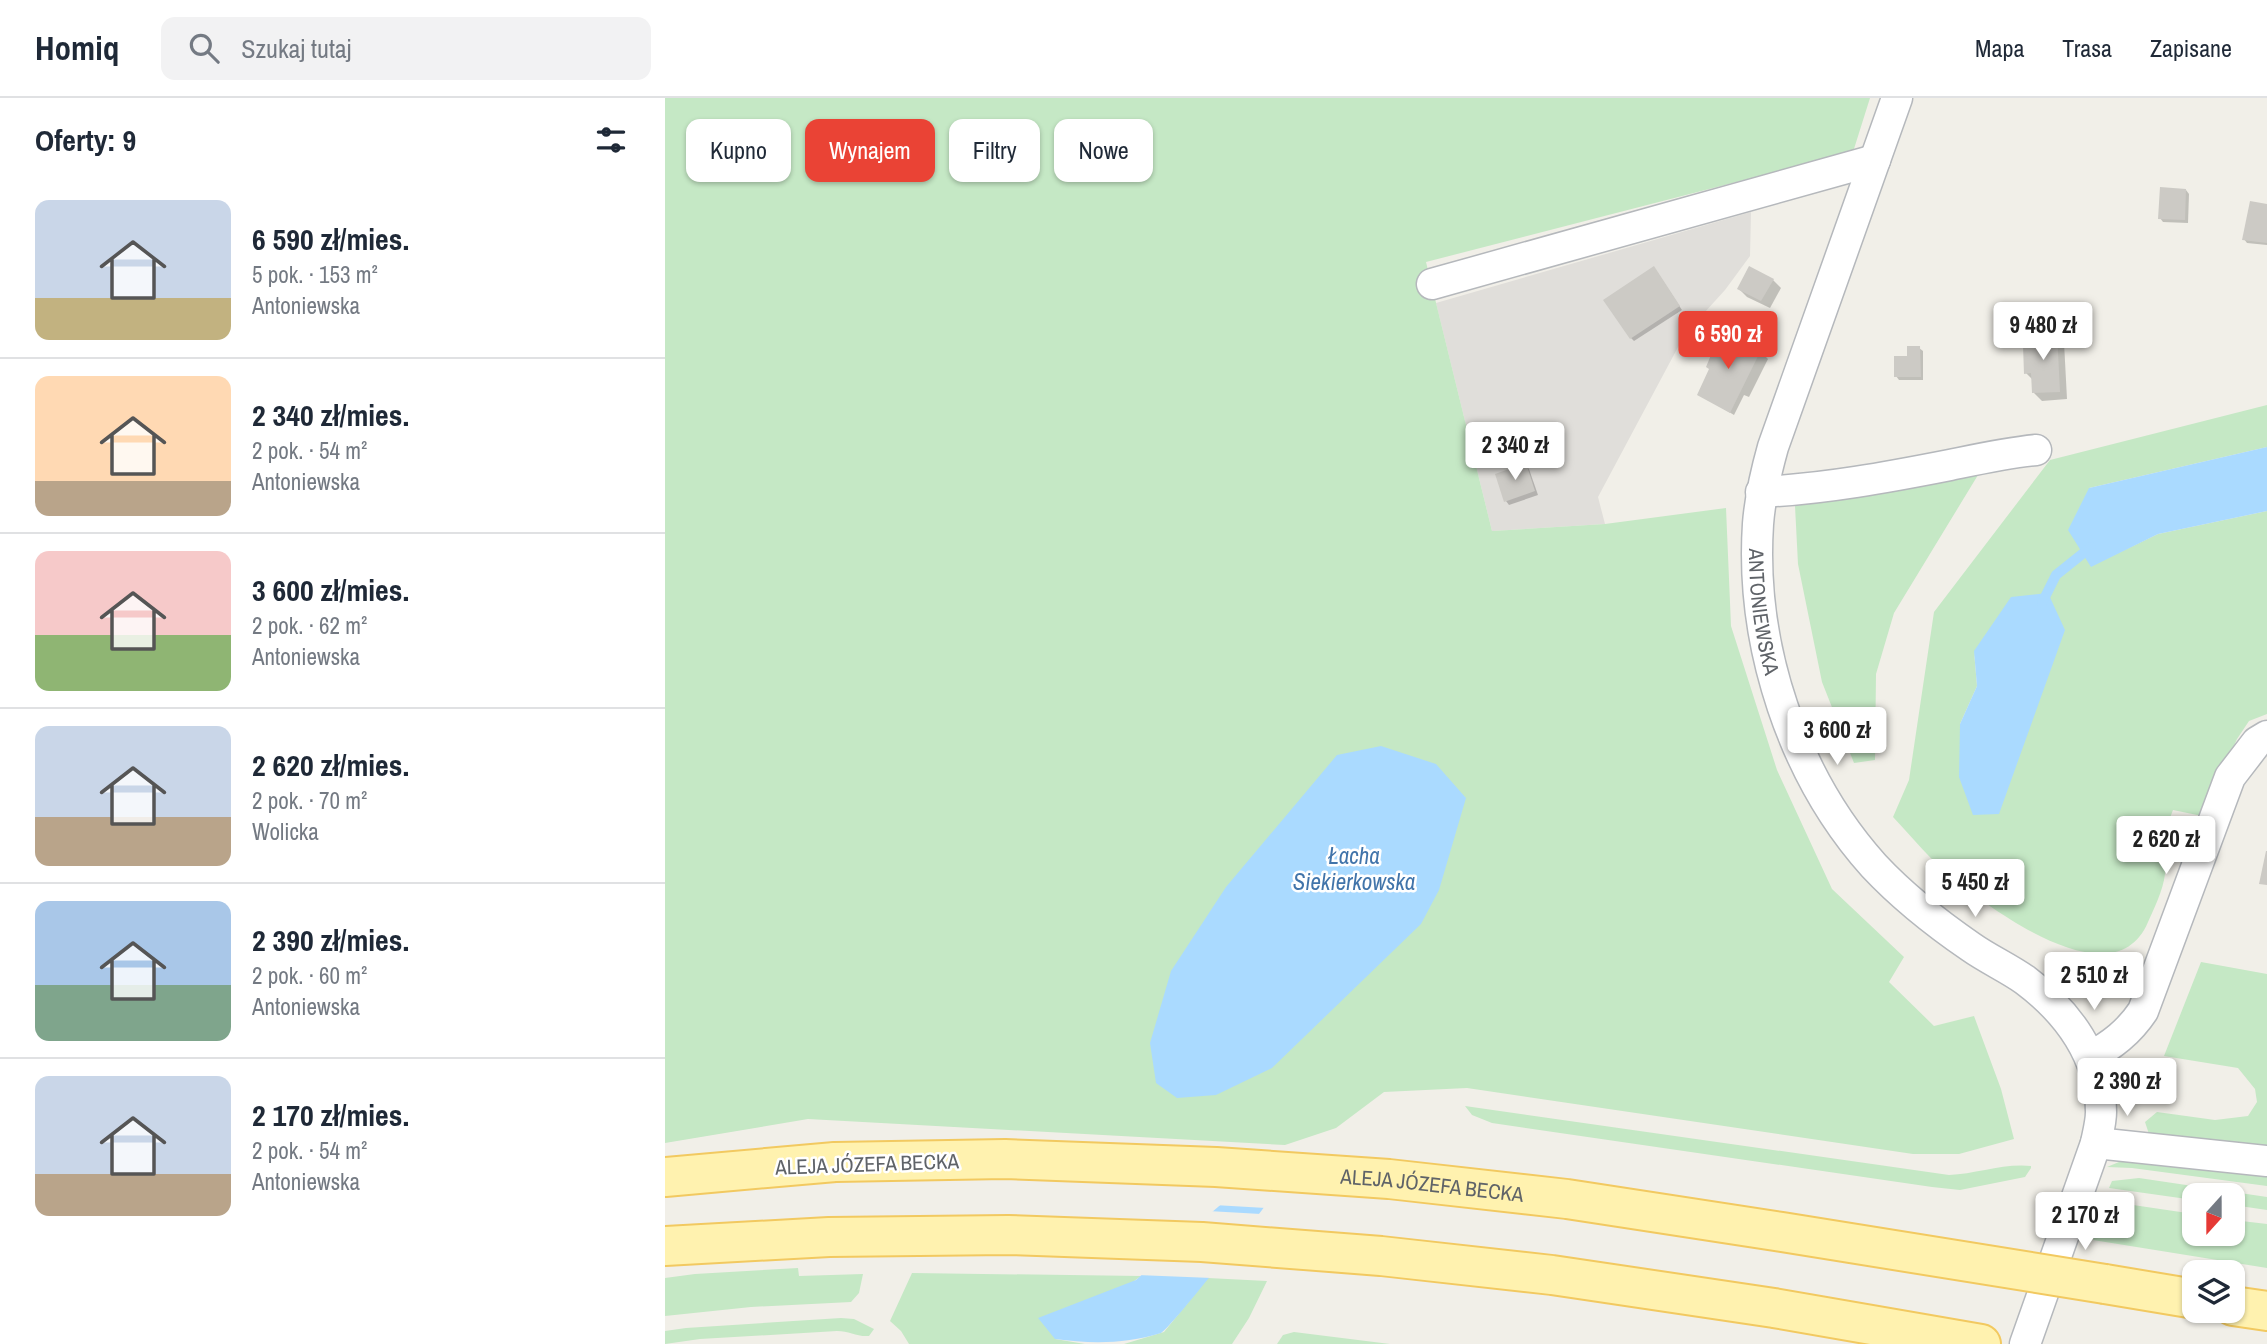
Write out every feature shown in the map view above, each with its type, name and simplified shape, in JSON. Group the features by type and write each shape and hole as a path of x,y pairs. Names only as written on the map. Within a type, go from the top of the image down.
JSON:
{"main road":[{"name":"ALEJA JÓZEFA BECKA","path":"665,1177 835,1162 1005,1159 1216,1167 1389,1179 1567,1199 2182,1297"},
{"path":"665,1247 829,1237 1008,1235 1202,1242 1381,1256 1552,1275 1774,1308 1981,1344"},
{"path":"2245,1308 2267,1311"}],"street":[{"name":"ANTONIEWSKA","path":"1897,98 1786,405 1761,492 1757,555 1759,597 1765,641 1789,721 1817,784 1848,832 1874,865 1935,922 2046,996 2067,1018 2090,1057 2100,1089 2102,1115 2096,1143 2025,1344"},
{"path":"1432,284 1875,160"},
{"path":"1761,492 1852,482 1998,454 2036,450"},
{"path":"2090,1057 2111,1046 2132,1027 2143,1011 2230,777 2257,742 2267,736"},
{"path":"2096,1143 2267,1161"}],"shaded area":[{"path":"1751,212 1750,256 1725,290 1685,334 1598,497 1605,524 1492,531 1436,303"}],"green space":[{"path":"665,98 1870,98 1853,152 1426,262 1492,531 1605,524 1726,508 1731,626 1777,770 1832,889 1904,957 1889,982 1934,1026 1974,1016 2001,1089 2014,1139 1959,1154 1913,1154 1467,1088 1384,1092 1336,1128 1285,1145 808,1119 665,1143"},
{"path":"2267,405 2267,447 2089,488 2091,566 2158,534 2267,511 2267,714 2249,721 2237,739 2202,816 2173,810 2161,841 2165,873 2153,911 2132,944 2109,953 2082,951 2053,942 1996,910 1945,871 1893,817 1909,780 1934,612 2050,460","holes":["1974,651 1999,814 1960,724 1977,686"]},
{"path":"1978,475 1894,613 1876,674 1875,760 1854,763 1822,682 1798,564 1795,506"},
{"path":"2201,962 2267,974 2267,1146 2149,1134 2145,1122 2157,1112 2215,1120 2248,1116 2257,1102 2255,1089 2238,1068 2164,1056"},
{"path":"1465,1106 1949,1175 2011,1166 2031,1168 2025,1177 1960,1190 1932,1187 1492,1123 1472,1115"},
{"path":"2133,1160 2267,1174 2267,1186 2107,1167"},
{"path":"2139,1178 2182,1184 2182,1198 2109,1188 2112,1181"},
{"path":"2245,1194 2267,1197 2267,1210 2245,1207"},
{"path":"2106,1201 2182,1212 2182,1246 2245,1246 2245,1221 2267,1224 2267,1268 2245,1264 2245,1260 2217,1260 2093,1240"},
{"path":"798,1268 799,1276 863,1274 859,1293 851,1302 751,1307 665,1316 665,1278"},
{"path":"912,1273 1141,1276 1055,1339 1085,1344 909,1344 901,1331 890,1321"},
{"path":"1208,1278 1267,1281 1249,1318 1232,1344 1124,1344 1164,1332"},
{"path":"854,1319 874,1329 869,1336 837,1331 700,1339 665,1344 665,1331"},
{"path":"1294,1332 1390,1344 1277,1344 1283,1335"}],"water":[{"path":"2267,447 2267,511 2158,534 2091,567 2068,530 2089,488"},
{"path":"2048,593 2065,630 1999,814 1973,815 1959,777 1960,724 1977,686 1974,651 2011,597"},
{"name":"Łacha Siekierkowska","path":"1381,746 1436,764 1466,798 1439,890 1421,924 1272,1068 1216,1095 1177,1098 1156,1083 1150,1043 1171,971 1226,887 1337,755"},
{"path":"1285,1150 1282,1178 1275,1192 1202,1287 1161,1333 1108,1342 1055,1339 1038,1318 1136,1280"}],"pier":[{"path":"1283,1147 1288,1150 1284,1185 1266,1208 1214,1205"},
{"path":"1208,1211 1261,1214 1212,1278 1137,1275"}],"building":[{"path":"2160,187 2186,189 2185,220 2158,219"},
{"path":"2250,201 2267,204 2267,243 2242,240"},
{"path":"1654,266 1680,306 1630,339 1603,300"},
{"path":"1749,266 1774,279 1761,301 1737,289"},
{"path":"1721,331 1761,350 1730,413 1697,395 1709,369 1706,367"},
{"path":"2057,332 2060,392 2032,393 2031,373 2024,374 2023,345 2030,345 2029,333"},
{"path":"1907,346 1920,346 1921,377 1894,377 1894,356 1907,356"},
{"path":"1526,463 1535,491 1504,502 1495,474"},
{"path":"2267,851 2267,885 2259,884"}],"waterway":[{"path":"2042,603 2056,575 2091,547"}]}
